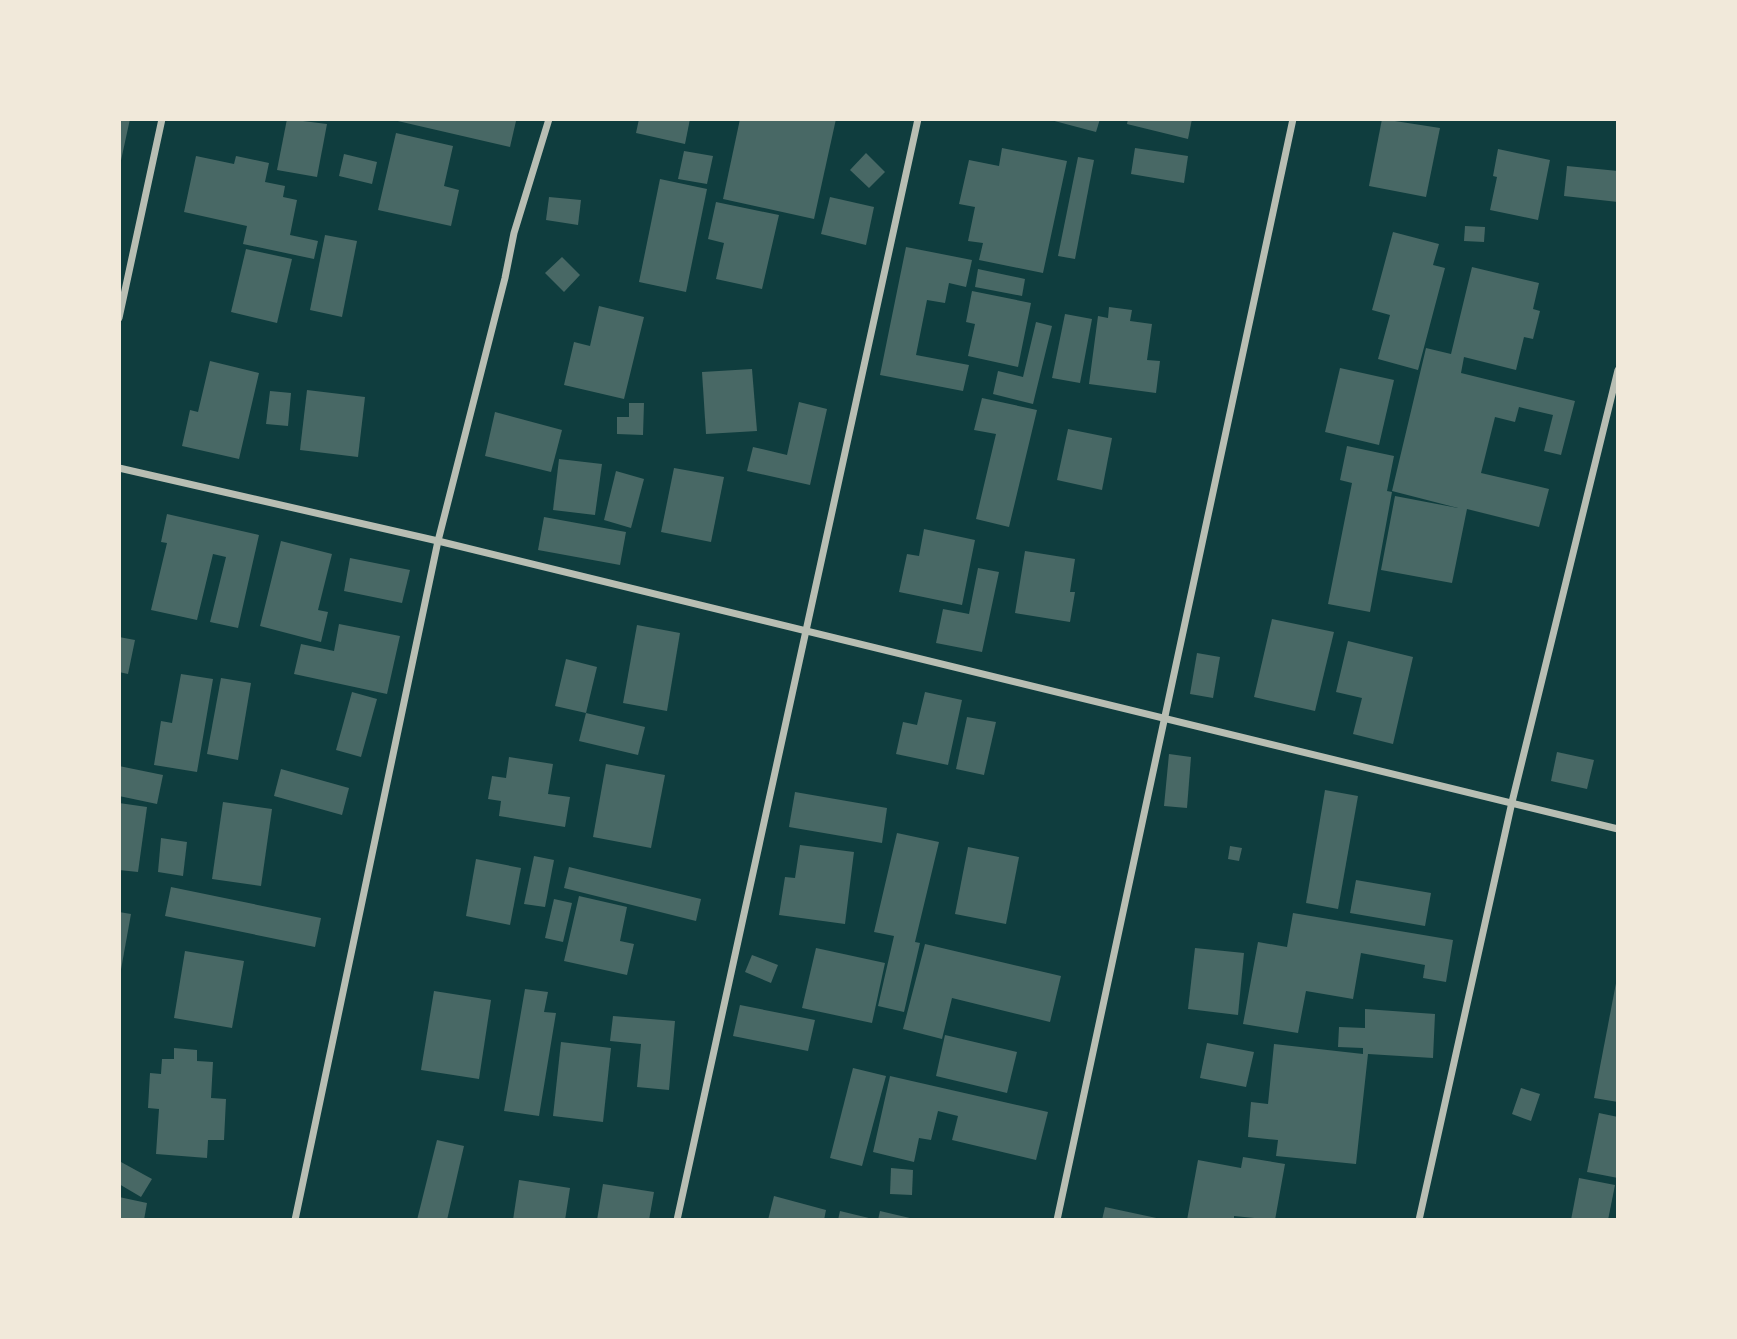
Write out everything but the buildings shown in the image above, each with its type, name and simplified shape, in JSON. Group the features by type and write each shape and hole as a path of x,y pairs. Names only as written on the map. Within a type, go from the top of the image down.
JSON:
{"street":[{"path":"119,318 162,119"},
{"path":"295,1220 438,541 505,278 513,233 549,119"},
{"path":"677,1220 918,119"},
{"path":"1057,1220 1293,119"},
{"path":"1419,1220 1512,802 1618,370"},
{"path":"119,468 438,541 1618,828"}]}
